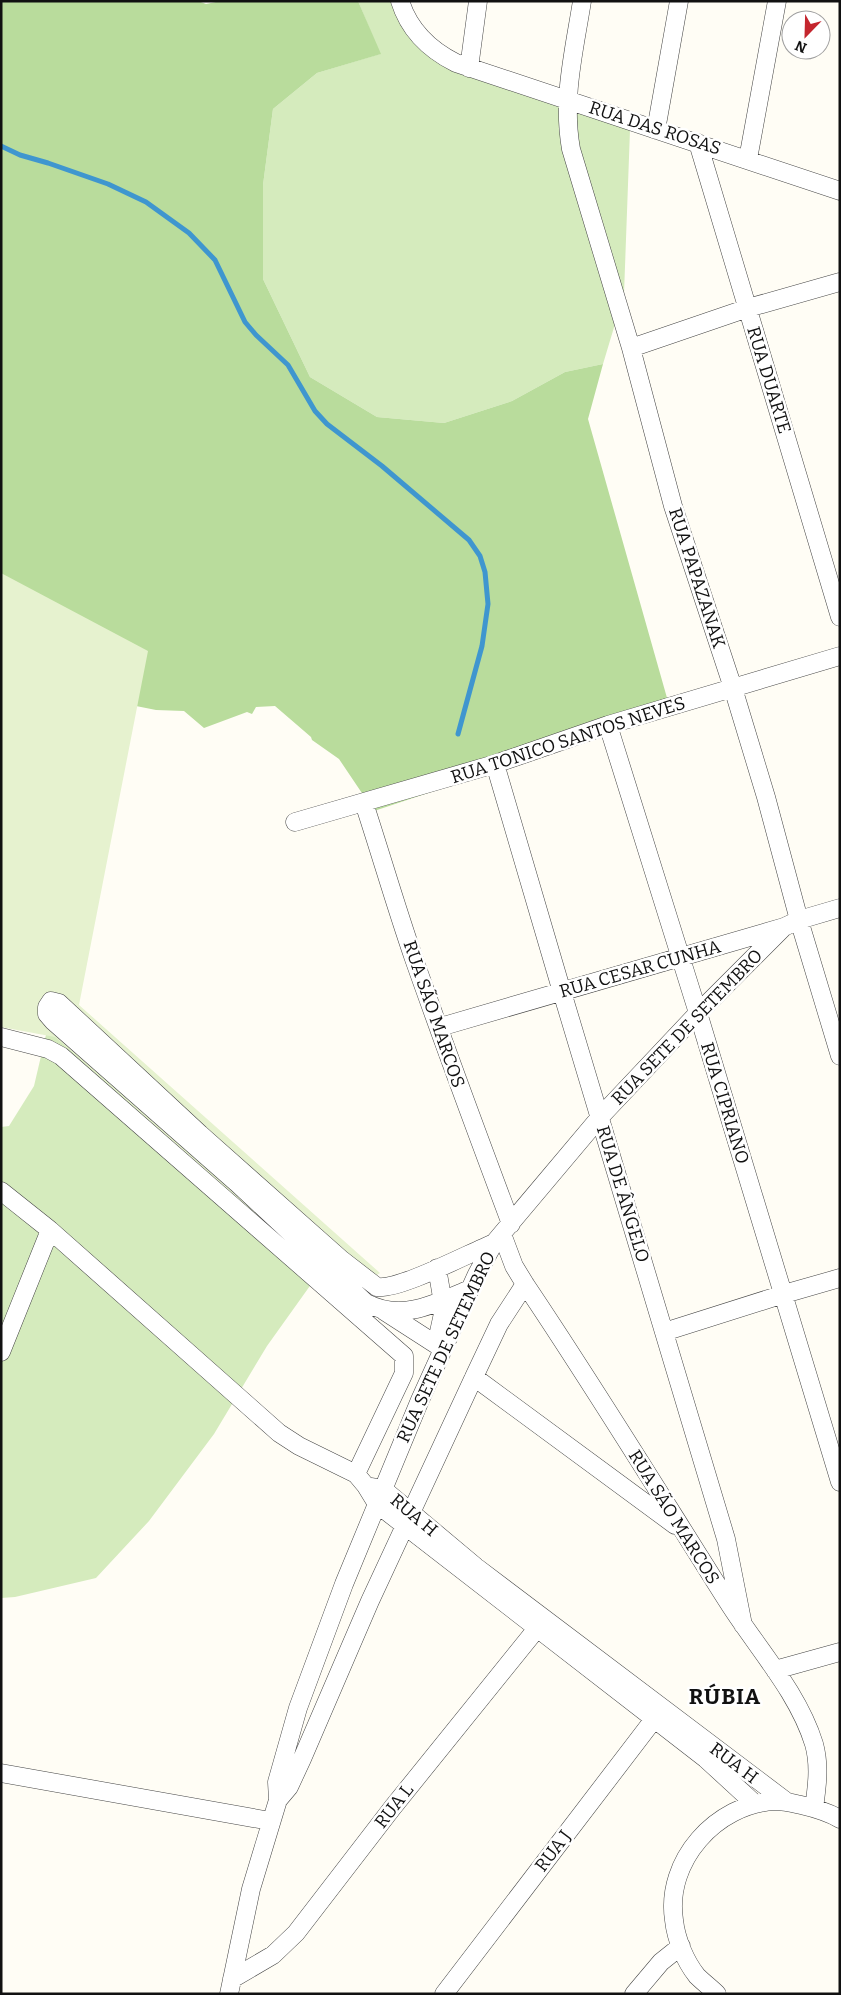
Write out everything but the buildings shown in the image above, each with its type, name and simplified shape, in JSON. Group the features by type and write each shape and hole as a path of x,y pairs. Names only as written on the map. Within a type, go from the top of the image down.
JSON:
{"street":[{"name":"RUA DAS ROSAS","path":"400,1 407,20 424,42 446,58 469,68 840,191"},
{"path":"469,68 478,1"},
{"name":"RUA PAPAZANAK","path":"582,1 567,99 568,132 571,149 631,348 673,506 733,688 766,797 792,924 840,1056"},
{"path":"656,130 679,1"},
{"path":"748,159 777,1"},
{"name":"RUA DUARTE","path":"698,143 840,617"},
{"path":"631,348 748,308 840,282"},
{"name":"RUA TONICO SANTOS NEVES","path":"295,822 495,764 608,725 840,656"},
{"name":"RUA CIPRIANO","path":"608,725 698,1013 840,1482"},
{"name":"RUA DE ÂNGELO","path":"495,764 726,1539 743,1625"},
{"name":"RUA SÃO MARCOS","path":"364,803 414,958 440,1027 502,1233 514,1266 794,1702 814,1745 817,1764 814,1808"},
{"name":"RUA CESAR CUNHA","path":"440,1027 681,958 840,908"},
{"name":"RUA SETE DE SETEMBRO","path":"278,1800 277,1782 298,1708 344,1584 370,1489 440,1346 502,1233 600,1117 698,1013 792,924"},
{"path":"470,1290 409,1311 374,1307 358,1297 237,1183 53,1020 46,1010 48,1004 55,1001 59,1003 200,1134 370,1283 377,1287 400,1284 438,1268 502,1233"},
{"path":"1,1037 48,1048 61,1056 404,1356 404,1373 370,1489"},
{"name":"RUA H","path":"1,1191 50,1230 279,1433 370,1489 409,1520 448,1544 540,1624 658,1714 787,1802"},
{"path":"1,1352 50,1230"},
{"path":"382,1309 440,1346 444,1300 438,1268"},
{"path":"664,1332 840,1278"},
{"name":"RUA SETE DE SETEMBRO","path":"231,1986 251,1889 270,1821 278,1800 292,1780 370,1601 499,1324 524,1284"},
{"path":"474,1377 682,1530"},
{"name":"RUA L","path":"231,1986 273,1955 296,1933 393,1806 540,1624"},
{"path":"775,1670 840,1652"},
{"name":"RUA H","path":"658,1714 755,1804"},
{"name":"RUA J","path":"444,1994 658,1714"},
{"path":"1,1773 270,1821"},
{"path":"717,1994 697,1975 681,1946 674,1920 675,1888 684,1859 702,1834 727,1815 755,1804 774,1801 787,1802 814,1808 840,1820"},
{"path":"634,1994 661,1962 681,1946"}],"green space":[{"path":"1,1 198,1 206,4 221,1 358,1 381,54 317,73 273,109 263,185 263,279 310,377 377,417 444,423 512,401 565,372 603,364 588,419 671,712 374,811 339,759 312,740 311,737 275,706 256,707 252,714 247,712 204,728 184,711 156,710 131,705 1,619"},
{"path":"358,1 395,1 459,66 630,130 624,294 603,364 565,372 512,401 444,423 377,417 310,377 263,279 263,185 273,109 317,73 380,54"},
{"path":"1,573 148,651 79,1005 380,1273 346,1295 55,1037 1,1027"},
{"path":"49,1022 317,1276 267,1346 214,1434 149,1521 96,1578 15,1597 1,1598 1,1127 9,1126 34,1086"}],"waterway":[{"path":"1,146 20,155 108,184 146,202 189,233 215,260 245,322 288,365 315,411 327,424 382,466 469,540 480,556 485,572 488,604 482,646 458,734"}],"district":[{"name":"RÚBIA","path":"725,1696"}]}
